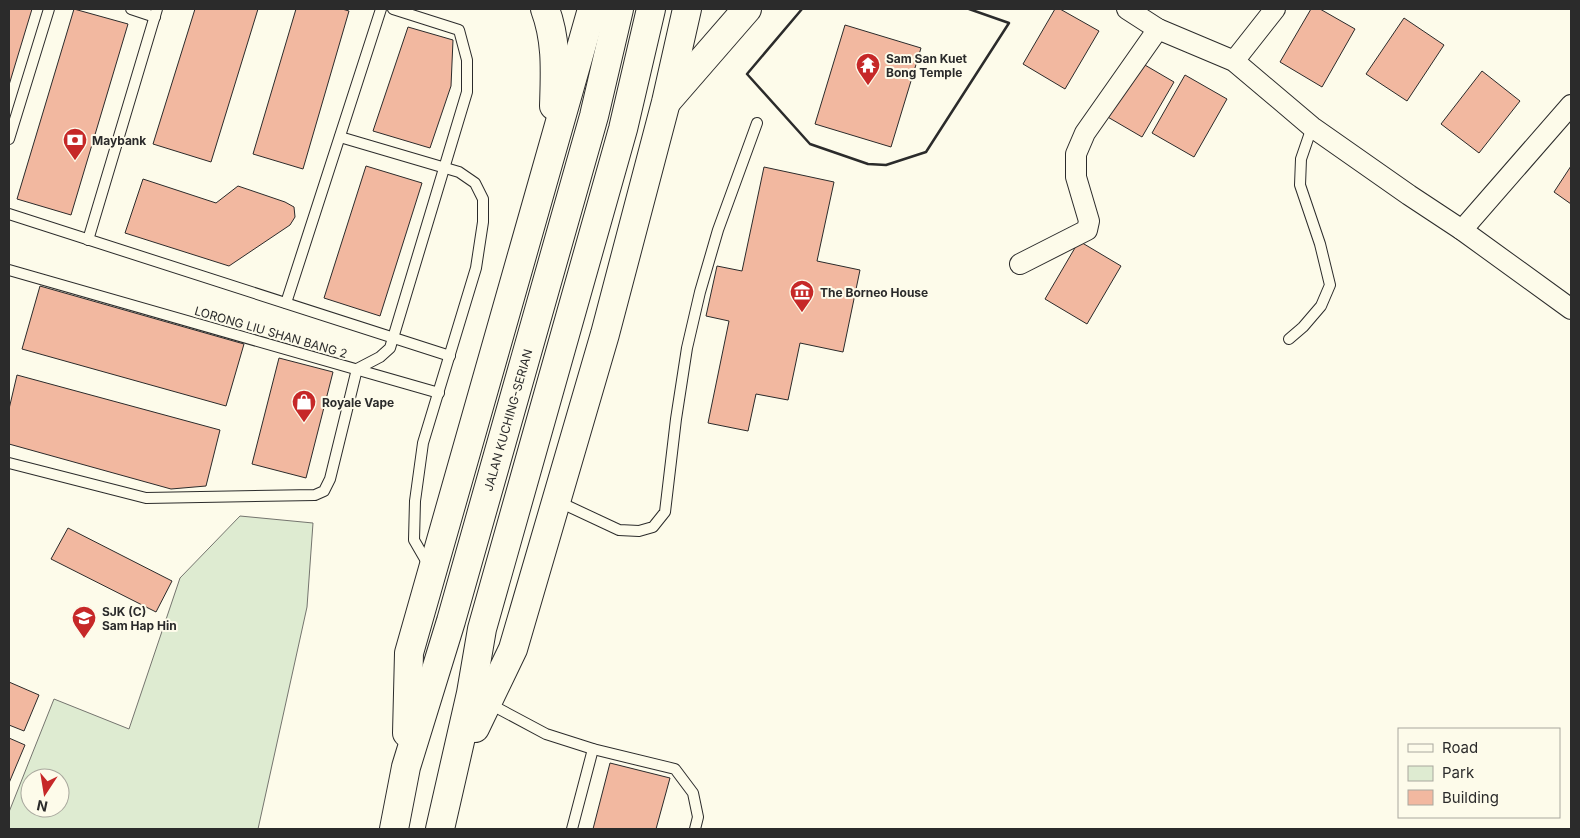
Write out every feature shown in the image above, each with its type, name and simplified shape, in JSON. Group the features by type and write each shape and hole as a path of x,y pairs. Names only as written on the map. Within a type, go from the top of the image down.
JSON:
{"highway":[{"path":"546,9 552,26 555,54 554,142"},
{"path":"406,767 409,653 592,9"},
{"name":"JALAN KUCHING-SERIAN","path":"394,829 406,767 451,621 594,116 620,9"},
{"path":"440,829 472,693 482,629 624,129 651,9"},
{"path":"451,777 513,649 605,334 666,102 687,9"},
{"path":"666,102 747,9"}],"street":[{"path":"1127,9 1158,29 1234,61 1312,127 1462,230 1571,309"},
{"path":"1234,61 1275,9"},
{"path":"1020,264 1087,230 1089,221 1076,177 1076,154 1085,133 1158,29"},
{"path":"1462,230 1571,105"}],"lane":[{"path":"9,139 49,9"},
{"path":"88,240 156,13 131,9"},
{"path":"286,303 381,9"},
{"path":"357,369 385,354 390,348 468,92 467,60 459,30 393,9"},
{"path":"556,500 619,530 639,531 653,527 665,512 687,348 718,230 757,123"},
{"path":"1289,339 1304,327 1321,306 1330,285 1320,244 1300,185 1301,159 1312,127"},
{"path":"340,136 459,172 475,183 483,199 476,268 423,443 415,501 414,540 432,572"},
{"path":"9,214 450,356"},
{"name":"LORONG LIU SHAN BANG 2","path":"9,270 357,369 330,479 324,491 315,495 146,498 9,463"},
{"path":"357,369 439,393"},
{"path":"487,703 546,734 593,749 675,769 693,793 698,817 695,829"},
{"path":"572,829 593,749"}],"green space":[{"path":"240,516 313,523 307,607 258,829 9,829 9,812 20,784 20,818 70,818 70,768 27,768 54,699 129,729 180,578"}],"building":[{"path":"9,9 32,9 9,85"},
{"path":"74,9 128,24 71,215 17,199"},
{"path":"195,9 258,9 211,162 153,144"},
{"path":"296,9 342,9 349,11 303,169 253,154"},
{"path":"1055,9 1060,9 1099,31 1065,89 1023,64"},
{"path":"1311,9 1320,9 1355,29 1322,87 1280,62"},
{"path":"1404,18 1444,45 1407,101 1366,74"},
{"name":"Sam San Kuet Bong Temple","path":"845,25 921,48 891,147 815,124"},
{"path":"408,27 453,40 451,86 430,148 373,131"},
{"path":"1138,61 1174,82 1142,137 1106,116"},
{"path":"1482,71 1520,101 1479,153 1441,124"},
{"path":"1185,75 1227,99 1194,157 1152,133"},
{"path":"366,166 422,183 380,316 324,298"},
{"path":"1571,166 1571,204 1554,192"},
{"path":"764,167 834,182 817,261 860,270 843,352 800,343 788,400 756,394 748,431 708,423 729,321 706,316 717,266 742,271"},
{"path":"143,179 216,203 238,186 285,202 294,207 295,217 290,225 229,266 125,233"},
{"path":"1079,241 1121,266 1087,324 1045,299"},
{"path":"40,286 244,344 226,406 22,349"},
{"path":"279,358 333,372 306,478 252,464"},
{"path":"17,375 220,430 206,486 171,489 9,444 9,409"},
{"path":"68,528 172,581 156,612 51,559"},
{"path":"9,682 39,695 24,731 9,725"},
{"path":"9,738 25,745 9,783"},
{"path":"610,763 670,778 656,829 593,829"}],"wall":[{"path":"802,9 747,74 810,144 868,164 886,165 926,152 1009,23 969,9"}],"place":[{"name":"Sam San Kuet Bong Temple","path":"868,86"},
{"name":"Maybank","path":"75,161"},
{"name":"The Borneo House","path":"802,313"},
{"name":"Royale Vape","path":"304,423"},
{"name":"SJK (C) Sam Hap Hin","path":"84,639"}]}
